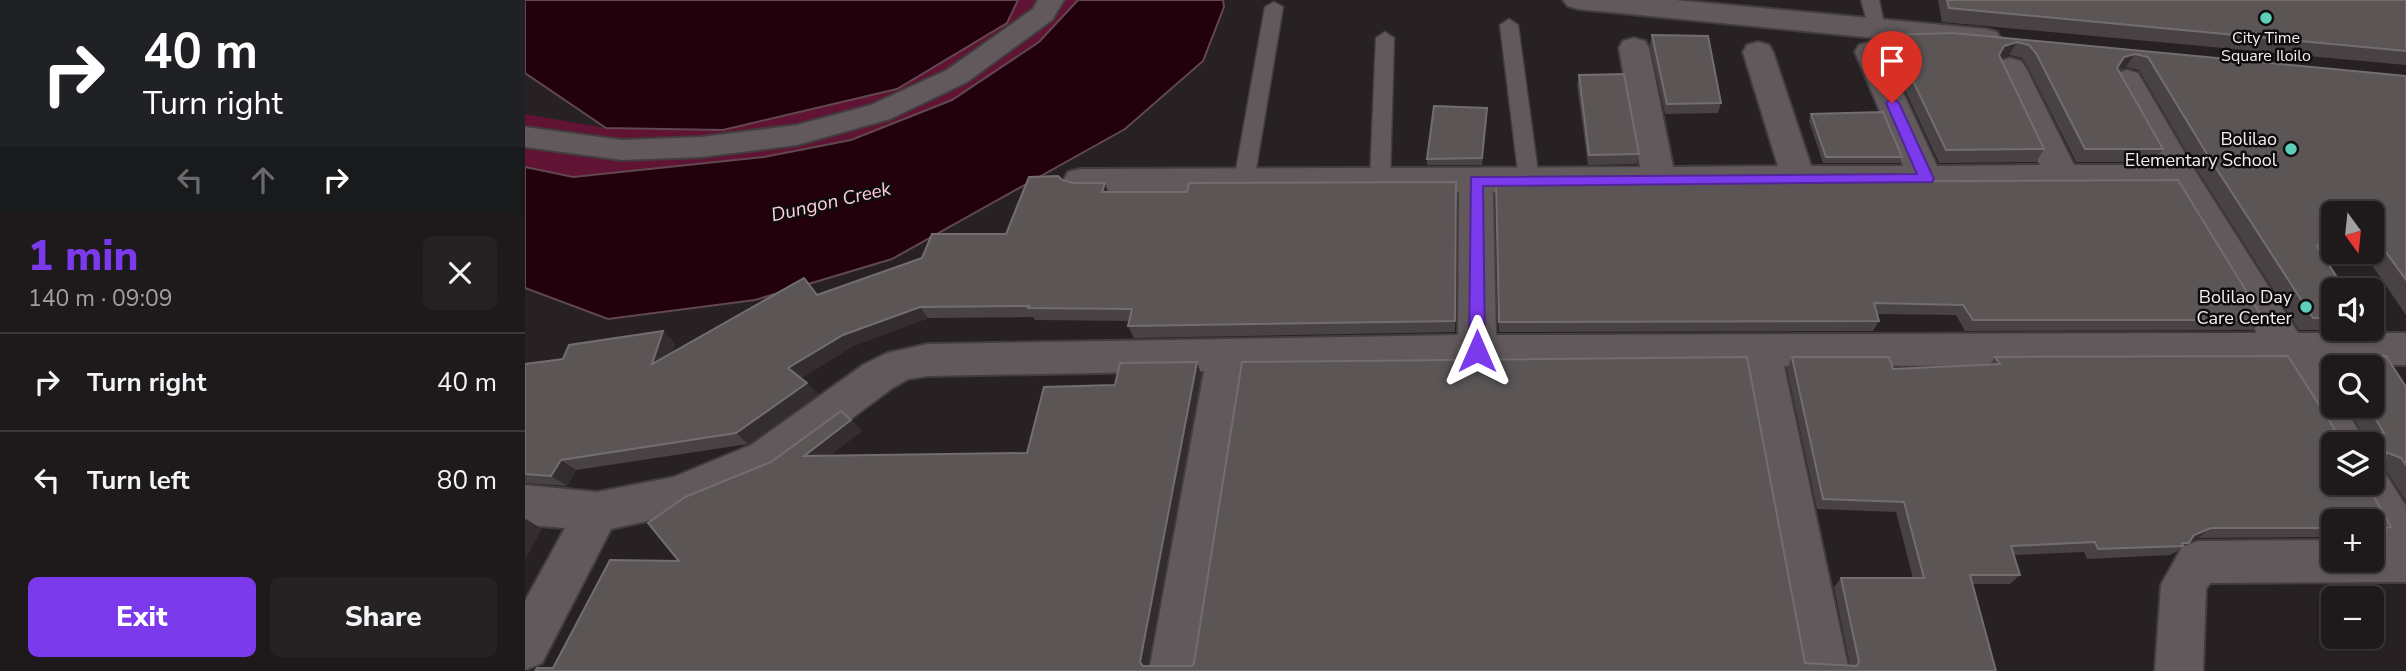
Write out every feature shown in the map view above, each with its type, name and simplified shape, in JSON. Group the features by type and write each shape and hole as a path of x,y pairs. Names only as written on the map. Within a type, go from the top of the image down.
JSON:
{"street":[{"path":"525,137 622,150 701,147 797,135 880,112 957,76 1043,14 1051,0"},
{"path":"1578,0 1690,5 1872,27 2017,55 2063,178"},
{"path":"1872,27 1927,179"},
{"path":"1634,48 1659,180"},
{"path":"1758,52 1799,180"},
{"path":"2127,80 2181,177 2338,432"},
{"path":"1080,181 2181,177"},
{"path":"1476,181 1477,351"},
{"path":"525,505 597,512 674,496 755,463 877,377 901,364 928,360 1477,351 2406,349"},
{"path":"1761,350 1825,671"},
{"path":"1173,671 1226,356"},
{"path":"2375,495 2406,545"},
{"path":"525,647 597,512"},
{"path":"2179,671 2184,585 2198,562 2406,561"}],"lane":[{"path":"1244,181 1274,7"},
{"path":"1509,25 1529,180"},
{"path":"1380,180 1385,38"}],"shaded area":[{"path":"1018,0 1115,0 900,154 525,188 525,114 606,128 1007,23"}],"water":[{"path":"525,0 1018,0 1007,23 897,89 723,130 606,128 525,73"},
{"name":"Dungon Creek","path":"1078,0 1223,0 1224,7 1203,61 1125,129 892,259 755,300 608,319 525,288 525,167 573,177 764,157 851,140 952,100 1039,42"}],"building":[{"name":"City Time Square Iloilo","path":"1947,0 2406,0 2406,51 1949,8"},
{"path":"1953,33 2406,76 2406,280 2384,249 2384,201 2321,201 2321,243 2317,246 2321,252 2321,264 2328,264 2337,278 2321,278 2321,318 2313,318 2148,57 2135,54 2124,57 2117,68 2163,149 2085,149 2036,53 2029,45 2017,42 2004,46 1999,55 2044,149 1946,150 1891,35"},
{"path":"1652,35 1708,36 1721,103 1667,104"},
{"path":"1624,74 1639,154 1589,155 1579,75"},
{"path":"1434,106 1487,108 1482,158 1427,159"},
{"path":"1883,112 1902,157 1826,157 1811,114"},
{"path":"1058,176 1074,183 1105,183 1102,192 1187,192 1189,183 1456,182 1455,321 1128,326 1132,309 920,307 843,335 788,368 807,383 736,433 561,460 551,476 525,474 525,364 563,359 569,345 663,331 652,364 804,278 817,295 922,258 932,234 1006,234 1029,177"},
{"path":"2178,180 2264,320 1973,320 1963,305 1874,303 1879,321 1499,322 1496,183"},
{"path":"2288,356 2321,408 2321,418 2327,418 2336,432 2321,432 2321,495 2373,495 2381,509 2321,509 2321,528 2211,528 2194,535 2189,543 2182,543 2183,546 2098,549 2095,542 2011,546 2020,575 1970,575 1996,671 535,671 537,668 553,668 610,560 679,561 648,523 685,497 771,462 841,411 851,420 804,456 1027,453 1044,387 1115,385 1120,363 1197,362 1140,662 1143,666 1192,666 1242,362 1747,357 1805,663 1857,666 1859,662 1841,578 1924,578 1904,502 1823,499 1792,357 1889,357 1893,369 2000,364 1995,357"},
{"path":"2386,356 2406,387 2406,465 2401,458 2386,452 2384,470 2383,432 2375,418 2384,418"},
{"path":"2384,515 2391,527 2386,528 2385,536"}],"place":[{"name":"City Time Square Iloilo","path":"2266,18"},
{"name":"Bolilao Elementary School","path":"2291,149"},
{"name":"Bolilao Day Care Center","path":"2306,307"}],"route":[{"path":"1477,351 1476,181 1927,179 1892,103"}]}
